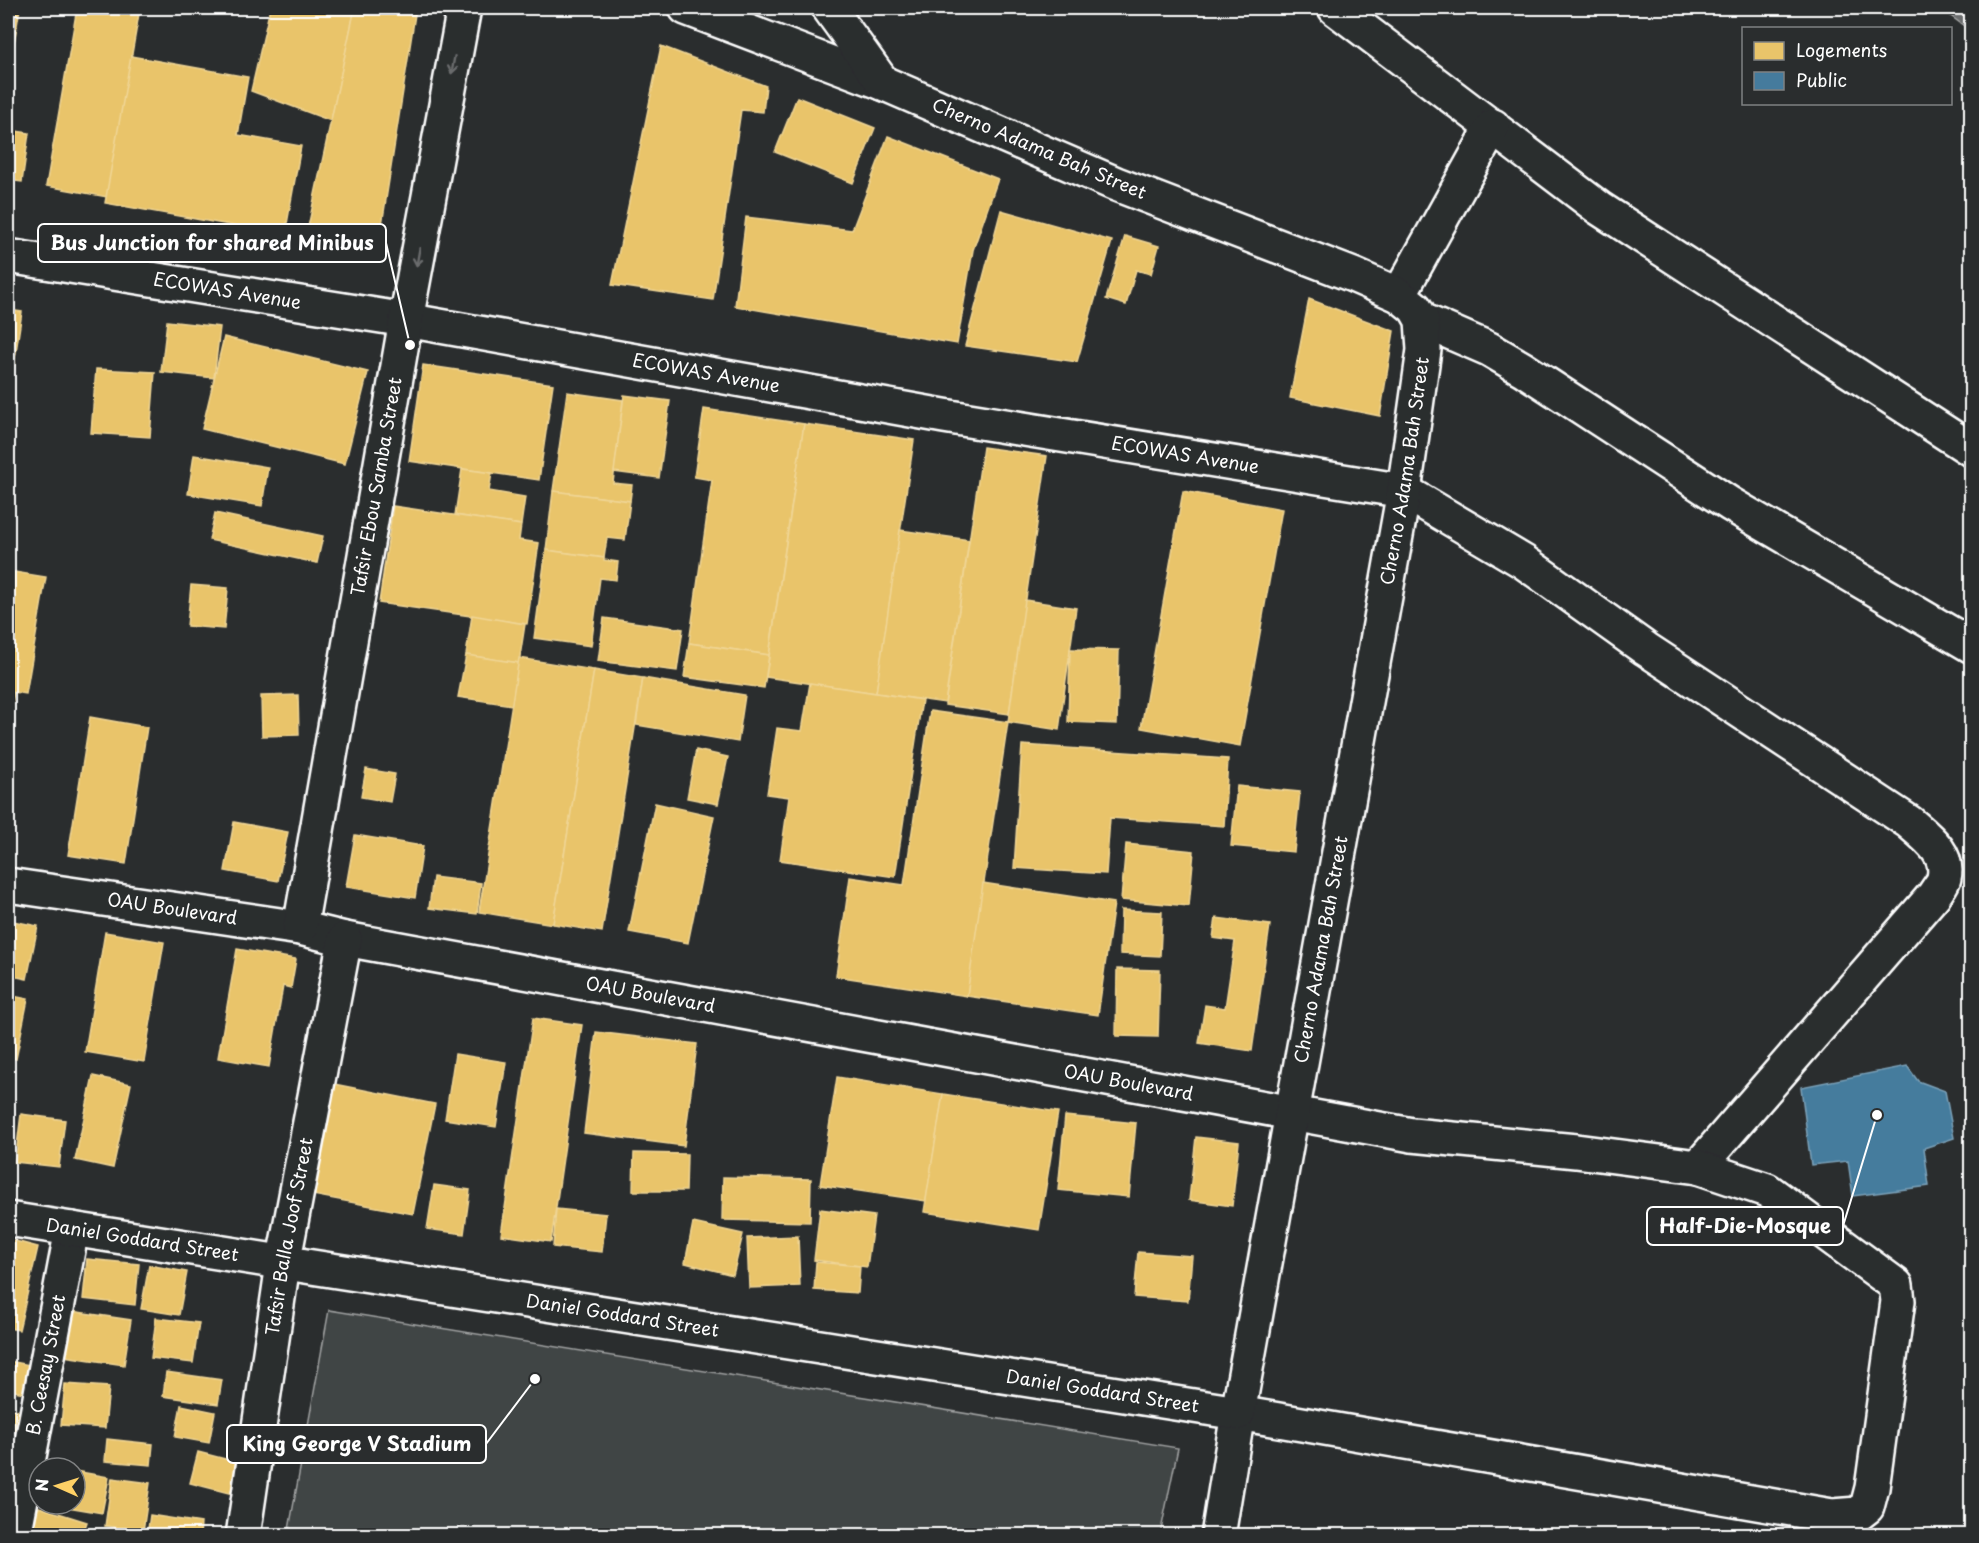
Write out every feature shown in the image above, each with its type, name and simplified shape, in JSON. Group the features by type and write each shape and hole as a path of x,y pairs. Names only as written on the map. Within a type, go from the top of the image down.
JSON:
{"main road":[{"name":"Tafsir Ebou Samba Street","path":"300,928 406,320 464,8"},
{"name":"Cherno Adama Bah Street","path":"686,8 883,83 1116,184 1353,275 1399,295 1415,308 1422,320 1424,350 1404,491 1238,1413 1218,1536"},
{"path":"1335,8 1599,208 1971,450"},
{"path":"837,10 883,83"},
{"path":"1399,295 1493,126"},
{"name":"ECOWAS Avenue","path":"8,256 406,320 944,416 1404,491"},
{"path":"1422,320 1489,349 1523,369 1730,504 1971,646"},
{"path":"1404,491 1524,562 1646,649 1909,822 1936,846 1944,864 1944,878 1934,895 1698,1167"},
{"name":"OAU Boulevard","path":"8,885 300,928 345,939 1412,1135 1576,1151 1698,1167"},
{"name":"Tafsir Balla Joof Street","path":"243,1536 283,1264 345,939"},
{"name":"Daniel Goddard Street","path":"8,1219 1238,1413 1832,1516 1858,1514 1867,1507 1872,1488 1898,1301 1896,1285 1767,1190 1698,1167"},
{"name":"B. Ceesay Street","path":"14,1536 72,1229"}],"shaded area":[{"path":"1940,8 1971,8 1971,31"},
{"path":"329,1310 1178,1448 1160,1535 288,1535"}],"building: Logements":[{"path":"8,8 20,8 11,60 8,59"},
{"path":"77,8 140,8 107,197 46,186"},
{"path":"270,8 355,8 331,121 251,91"},
{"path":"355,8 416,8 379,244 307,232"},
{"path":"661,46 766,86 763,112 741,110 713,300 612,285"},
{"path":"131,56 248,77 238,135 301,146 285,235 105,203"},
{"path":"797,97 875,128 853,183 775,152"},
{"path":"8,130 29,133 22,182 8,180"},
{"path":"888,136 998,179 973,250 957,344 735,306 746,217 852,230"},
{"path":"1001,210 1112,241 1077,362 965,346"},
{"path":"1125,236 1159,246 1151,274 1136,270 1126,305 1106,299"},
{"path":"1309,299 1394,331 1380,416 1290,398"},
{"path":"8,310 22,312 8,405"},
{"path":"167,321 220,327 214,378 161,372"},
{"path":"224,337 368,372 345,464 202,429"},
{"path":"423,365 553,384 539,480 409,461"},
{"path":"96,369 155,372 150,437 91,433"},
{"path":"567,392 623,400 613,483 632,485 630,501 553,491"},
{"path":"624,395 670,401 659,478 614,472"},
{"path":"704,409 804,424 769,655 689,643 712,480 694,477"},
{"path":"804,424 914,440 876,693 766,677"},
{"path":"983,447 1047,456 1009,714 945,705"},
{"path":"194,455 268,467 262,506 188,494"},
{"path":"462,469 492,473 489,491 525,497 521,525 455,515"},
{"path":"553,491 630,501 625,540 607,538 604,558 546,550"},
{"path":"1183,491 1282,509 1240,746 1141,728"},
{"path":"393,506 521,525 519,540 539,543 527,624 379,603"},
{"path":"215,513 323,536 317,563 209,540"},
{"path":"900,530 969,540 945,703 876,693"},
{"path":"546,550 618,562 616,580 600,578 591,646 534,638"},
{"path":"8,571 46,577 26,694 14,692 8,726"},
{"path":"191,585 228,588 224,629 187,626"},
{"path":"1025,600 1076,608 1059,730 1008,722"},
{"path":"472,615 525,624 519,663 466,655"},
{"path":"604,618 683,629 677,671 598,661"},
{"path":"689,643 769,655 764,688 684,677"},
{"path":"1070,649 1119,650 1117,724 1068,722"},
{"path":"466,655 519,663 512,705 458,697"},
{"path":"519,658 594,670 553,924 479,912"},
{"path":"594,670 643,678 602,932 553,924"},
{"path":"643,678 745,695 738,742 636,725"},
{"path":"810,683 922,700 895,877 780,860 789,797 767,794 777,728 802,731"},
{"path":"298,695 299,735 262,736 261,696"},
{"path":"930,711 1008,722 967,996 836,976 850,877 904,885"},
{"path":"90,717 147,727 126,864 68,855"},
{"path":"1022,745 1228,759 1224,826 1110,818 1106,874 1014,868"},
{"path":"696,750 728,757 718,804 687,798"},
{"path":"366,769 395,774 390,802 361,797"},
{"path":"1237,786 1300,792 1294,852 1231,846"},
{"path":"655,803 714,816 688,943 629,932"},
{"path":"234,822 288,832 278,881 225,871"},
{"path":"355,835 423,846 415,898 346,887"},
{"path":"1126,844 1194,851 1189,906 1121,900"},
{"path":"433,877 481,883 477,914 429,908"},
{"path":"983,883 1114,903 1098,1015 967,996"},
{"path":"1121,910 1162,912 1160,956 1120,954"},
{"path":"1216,918 1270,925 1252,1051 1199,1043 1205,1005 1225,1008 1235,941 1213,938"},
{"path":"8,920 38,926 27,979 8,975"},
{"path":"105,932 164,942 144,1062 85,1052"},
{"path":"237,949 296,959 291,988 283,986 269,1067 218,1058"},
{"path":"1117,969 1160,970 1158,1037 1116,1036"},
{"path":"8,995 28,999 16,1059 8,1057"},
{"path":"533,1018 582,1025 551,1242 501,1235"},
{"path":"596,1032 697,1044 684,1146 584,1133"},
{"path":"455,1054 506,1062 496,1127 445,1119"},
{"path":"93,1076 131,1084 113,1168 75,1160"},
{"path":"837,1077 943,1094 926,1201 820,1185"},
{"path":"324,1082 435,1104 413,1214 302,1193"},
{"path":"943,1094 1058,1112 1039,1230 924,1212"},
{"path":"21,1114 65,1120 59,1167 15,1162"},
{"path":"1065,1116 1136,1123 1129,1197 1058,1190"},
{"path":"1196,1137 1239,1142 1232,1206 1189,1200"},
{"path":"634,1153 687,1154 686,1191 633,1191"},
{"path":"723,1177 811,1179 810,1222 722,1220"},
{"path":"434,1185 470,1190 464,1234 427,1229"},
{"path":"556,1209 606,1214 602,1252 553,1247"},
{"path":"820,1209 874,1216 867,1267 814,1260"},
{"path":"693,1223 743,1234 733,1275 685,1263"},
{"path":"798,1236 800,1286 749,1288 747,1238"},
{"path":"8,1239 38,1247 19,1330 8,1328"},
{"path":"1138,1252 1192,1256 1188,1301 1134,1297"},
{"path":"87,1259 139,1264 135,1305 83,1299"},
{"path":"816,1262 860,1266 858,1293 814,1290"},
{"path":"149,1265 187,1272 179,1315 141,1309"},
{"path":"71,1311 131,1320 124,1365 64,1356"},
{"path":"156,1318 199,1323 193,1363 151,1358"},
{"path":"9,1361 30,1365 24,1393 8,1390"},
{"path":"166,1372 222,1380 218,1404 163,1396"},
{"path":"65,1384 109,1387 105,1428 61,1425"},
{"path":"181,1405 215,1412 209,1443 175,1437"},
{"path":"8,1408 21,1411 13,1452 8,1451"},
{"path":"107,1439 153,1444 151,1465 105,1461"},
{"path":"198,1452 245,1464 237,1495 190,1483"},
{"path":"87,1473 109,1477 102,1513 87,1510"},
{"path":"112,1478 150,1483 143,1531 105,1526"},
{"path":"150,1515 201,1523 200,1536 147,1536"},
{"path":"36,1516 68,1516 87,1522 82,1536 51,1536 32,1529"}],"building: Public":[{"path":"1907,1066 1918,1081 1945,1091 1954,1138 1924,1148 1929,1186 1853,1196 1848,1161 1811,1165 1801,1087"}],"place":[{"name":"Bus Junction for shared Minibus","path":"410,345"},
{"name":"Half-Die-Mosque","path":"1877,1115"},
{"name":"King George V Stadium","path":"535,1379"}]}
